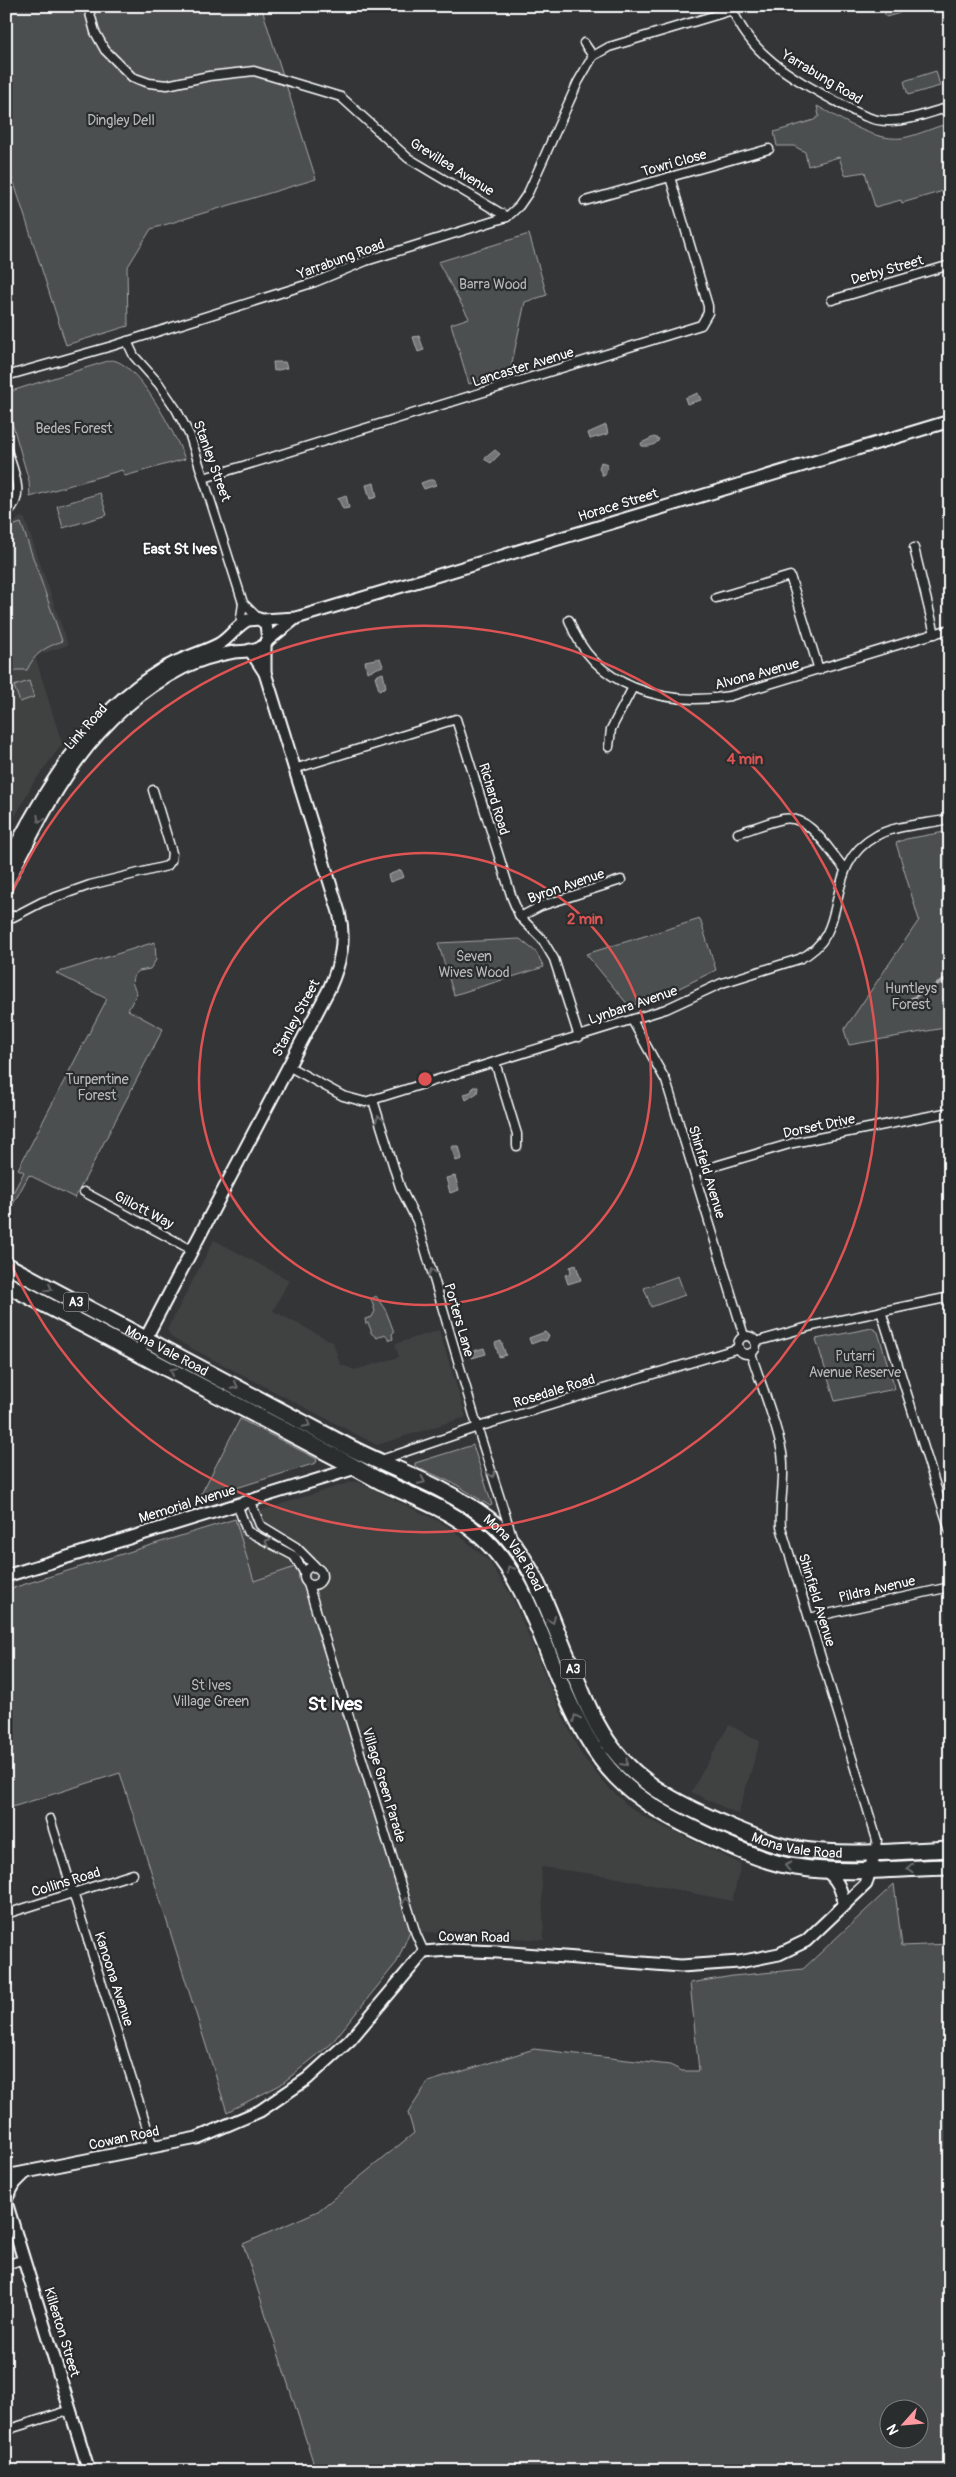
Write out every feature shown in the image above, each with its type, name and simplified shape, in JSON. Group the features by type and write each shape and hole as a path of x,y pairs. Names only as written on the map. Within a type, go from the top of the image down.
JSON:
{"highway":[{"name":"Mona Vale Road","path":"6,1265 377,1461 444,1491 471,1506 503,1532 534,1578 597,1724 613,1749 644,1782 706,1816 777,1845 809,1851 875,1852 950,1849"},
{"name":"Mona Vale Road","path":"6,1284 356,1468 461,1521 485,1540 504,1560 521,1588 585,1736 602,1762 630,1792 676,1820 743,1851 782,1864 824,1870 950,1867"}],"street":[{"name":"Grevillea Avenue","path":"88,6 95,32 105,50 132,76 150,83 167,85 209,76 254,71 341,97 408,158 507,217"},
{"name":"Yarrabung Road","path":"6,376 127,341 314,282 366,261 507,217 519,206 528,193 578,82 593,56 609,47 732,8 745,35 786,74 862,115 889,122 904,120 950,107"},
{"path":"584,43 593,56"},
{"name":"Towri Close","path":"585,201 769,149"},
{"name":"Lancaster Avenue","path":"204,478 701,325 708,313 708,306 670,177"},
{"name":"Derby Street","path":"832,300 950,265"},
{"name":"Stanley Street","path":"127,341 134,356 159,384 176,409 190,436 243,603 239,627"},
{"name":"Horace Street","path":"261,620 296,618 950,421"},
{"path":"6,447 19,490 13,507 6,513"},
{"path":"914,548 935,634"},
{"path":"716,598 790,576 819,670"},
{"name":"Stanley Street","path":"243,603 261,620"},
{"name":"Horace Street","path":"267,642 296,618"},
{"path":"248,620 261,620 269,629 267,642 248,650 238,640 239,627 248,620"},
{"name":"Alvona Avenue","path":"569,620 575,637 590,656 632,689 662,697 707,700 730,696 950,630"},
{"name":"Link Road","path":"6,864 54,776 78,745 108,713 127,695 161,670 191,654 212,648 227,639 239,627"},
{"name":"Stanley Street","path":"265,673 267,642"},
{"name":"Stanley Street","path":"138,1353 332,981 340,961 343,938 339,912 265,673 248,650"},
{"name":"Link Road","path":"6,886 55,792 75,762 108,723 151,686 168,676 190,665 214,657 248,650"},
{"path":"610,746 611,728 632,689"},
{"name":"Richard Road","path":"294,769 456,719 520,917 542,940 554,959 579,1036"},
{"path":"6,914 14,917 42,902 90,885 166,866 171,861 172,853 153,790"},
{"path":"738,834 783,819 794,819 811,829 844,868"},
{"name":"Lynbara Avenue","path":"288,1066 350,1099 363,1102 666,1009 722,983 809,954 820,944 831,927 839,882 844,868 862,845 882,833 950,820"},
{"name":"Byron Avenue","path":"520,917 542,906 621,880"},
{"name":"Shinfield Avenue","path":"632,1020 666,1081 744,1336"},
{"path":"495,1062 517,1134 517,1146"},
{"name":"Porters Lane","path":"373,1100 400,1187 416,1220 516,1550"},
{"name":"Dorset Drive","path":"695,1172 793,1143 950,1112"},
{"name":"Gillott Way","path":"84,1192 192,1250"},
{"path":"756,1342 812,1326 950,1296"},
{"path":"881,1311 950,1531"},
{"path":"744,1336 750,1336 756,1342 756,1347 751,1353 742,1352 739,1348 738,1342 744,1336"},
{"name":"Rosedale Road","path":"377,1461 478,1427 739,1348"},
{"name":"Shinfield Avenue","path":"751,1353 782,1452 784,1475 780,1515 781,1527 877,1840 875,1852"},
{"name":"Memorial Avenue","path":"6,1576 377,1461"},
{"path":"237,1504 247,1531 294,1556 304,1572 304,1579 312,1584 321,1581 320,1570 296,1547 260,1526 250,1500"},
{"path":"304,1572 308,1568 315,1566"},
{"name":"Village Green Parade","path":"312,1584 312,1596 416,1934 424,1952"},
{"name":"Pildra Avenue","path":"810,1618 896,1597 950,1587"},
{"name":"Kanoona Avenue","path":"50,1818 153,2147"},
{"name":"Cowan Road","path":"6,2176 197,2138 260,2111 306,2079 350,2040 424,1952 448,1950 498,1952 681,1966 739,1962 779,1954 806,1941 868,1881 875,1852"},
{"path":"824,1870 833,1875 840,1886 844,1904"},
{"name":"Collins Road","path":"6,1914 133,1874"},
{"path":"6,2200 15,2183 25,2173"},
{"name":"Killeaton Street","path":"6,2200 89,2471"},
{"path":"6,2265 24,2260"},
{"path":"6,2430 71,2410"}],"shaded area":[{"path":"419,336 424,350 418,352 413,337"},
{"path":"273,362 285,362 287,368 274,371"},
{"path":"698,393 701,400 687,404 685,398"},
{"path":"606,425 608,434 590,439 588,433"},
{"path":"654,437 659,439 655,444 642,446 641,443"},
{"path":"495,450 500,454 491,463 484,459"},
{"path":"601,462 608,464 605,475 602,475 599,468"},
{"path":"435,480 436,485 424,489 421,483"},
{"path":"374,483 377,497 370,499 366,485"},
{"path":"346,495 349,508 343,509 338,498"},
{"path":"21,517 25,519 68,645 35,656 62,744 32,785 6,834 6,528"},
{"path":"380,658 383,666 367,672 365,661"},
{"path":"383,673 386,687 379,690 375,676"},
{"path":"401,870 404,877 390,882 388,875"},
{"path":"473,1087 478,1087 477,1093 466,1100 464,1094 471,1092"},
{"path":"459,1146 462,1159 456,1161 451,1147"},
{"path":"455,1176 459,1190 450,1193 446,1178"},
{"path":"214,1240 289,1280 273,1311 333,1342 340,1364 355,1370 399,1357 395,1344 439,1330 466,1417 377,1445 172,1338 167,1330"},
{"path":"576,1265 581,1280 568,1284 565,1275 571,1273 570,1267"},
{"path":"545,1332 549,1336 546,1341 542,1340 531,1344 529,1338"},
{"path":"501,1341 506,1355 499,1357 495,1343"},
{"path":"484,1348 486,1354 472,1358 470,1352"},
{"path":"351,1482 358,1482 440,1522 452,1529 489,1561 512,1597 563,1717 581,1754 602,1781 626,1804 644,1817 741,1864 732,1901 608,1876 541,1867 544,1940 410,1931 298,1567 254,1581 235,1519"},
{"path":"729,1725 760,1741 738,1814 691,1792"}],"green space":[{"name":"Dingley Dell","path":"6,6 261,6 316,179 151,229 127,268 128,326 66,345 6,158"},
{"path":"882,6 898,6 900,13 886,17"},
{"path":"936,71 940,86 908,95 904,81"},
{"path":"817,106 869,133 891,138 907,137 943,125 950,146 950,189 902,203 901,200 875,207 865,172 845,175 839,157 808,166 805,152 794,146 777,146 774,132 814,120 819,116"},
{"name":"Barra Wood","path":"529,234 547,295 525,302 510,372 469,384 451,324 469,318 438,262"},
{"name":"Bedes Forest","path":"111,360 122,364 144,386 165,418 185,459 125,476 122,470 30,497 29,481 6,402 8,392"},
{"path":"100,493 107,515 63,528 57,506"},
{"path":"21,523 62,641 41,652 33,659 27,670 17,670 6,675 6,528"},
{"path":"29,681 34,697 20,702 14,686"},
{"name":"Huntleys Forest","path":"950,831 950,1003 945,1005 950,1027 849,1045 844,1030 919,920 896,843 906,839"},
{"path":"700,919 716,970 663,996 629,1006 586,954"},
{"name":"Seven Wives Wood","path":"520,939 536,952 544,967 454,995 438,943"},
{"name":"Turpentine Forest","path":"155,942 156,960 150,969 139,971 134,976 133,984 137,993 128,1010 163,1029 75,1198 29,1175 6,1217 6,1206 24,1172 18,1169 107,999 56,973"},
{"path":"678,1276 685,1295 651,1307 644,1288"},
{"path":"376,1296 386,1311 394,1332 392,1334 393,1339 390,1340 385,1334 377,1338 371,1333 368,1323 366,1324 365,1319 372,1317 375,1311 371,1299"},
{"name":"Putarri Avenue Reserve","path":"872,1328 878,1332 895,1389 835,1401 816,1339"},
{"path":"240,1419 317,1459 316,1463 198,1500"},
{"path":"473,1445 492,1505 490,1506 457,1485 415,1466 415,1463"},
{"name":"St Ives Village Green","path":"235,1519 254,1581 298,1566 410,1931 397,1962 331,2044 280,2085 227,2112 120,1773 6,1809 6,1590"},
{"path":"894,1884 902,1946 950,1944 950,2471 316,2471 243,2244 318,2211 414,2133 408,2113 428,2082 534,2049 670,2065 682,2071 699,2071 690,1983 733,1976 803,1969"}],"waterway":[{"path":"902,1004 950,977"}],"district":[{"name":"East St Ives","path":"180,549"},
{"name":"St Ives","path":"335,1704"}]}
